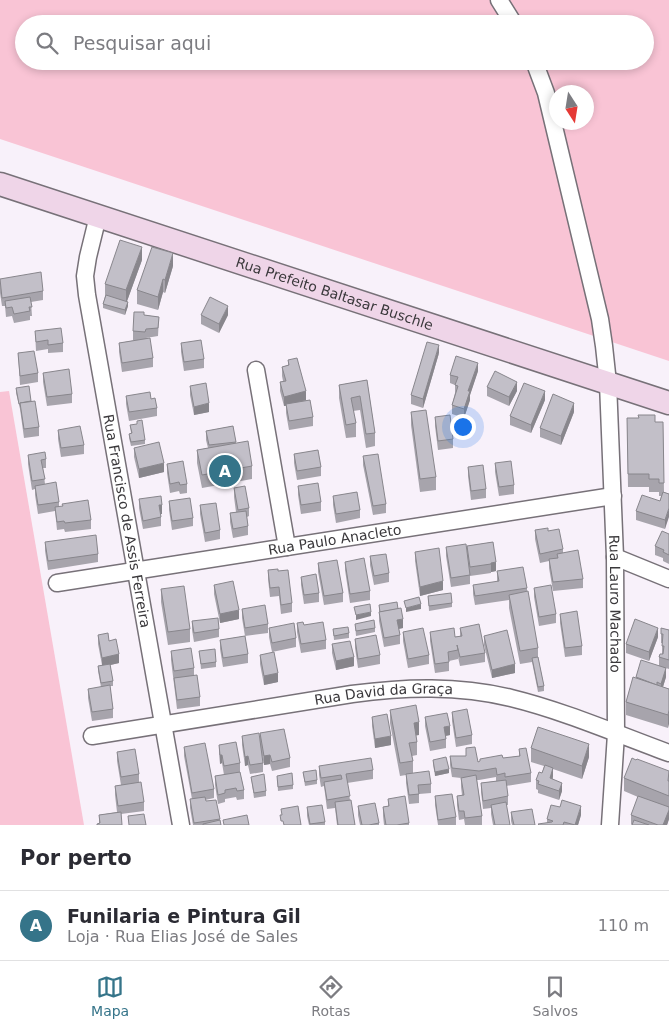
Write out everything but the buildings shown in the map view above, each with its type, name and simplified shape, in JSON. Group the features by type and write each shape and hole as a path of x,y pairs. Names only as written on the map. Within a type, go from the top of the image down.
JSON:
{"main road":[{"name":"Rua Prefeito Baltasar Buschle","path":"0,184 669,403"}],"street":[{"path":"499,0 508,15"},
{"name":"Rua Lauro Machado","path":"537,70 546,93 600,319 608,383 613,496 616,734 610,825"},
{"name":"Rua Francisco de Assis Ferreira","path":"98,216 85,276 181,825"},
{"path":"256,370 287,547"},
{"name":"Rua Paulo Anacleto","path":"57,583 613,496"},
{"path":"614,558 669,579"},
{"name":"Rua David da Graça","path":"92,736 352,694 390,689 422,688 460,690 510,698 669,753"}],"shaded area":[{"path":"0,0 669,0 669,361 0,139"},
{"path":"9,391 84,825 0,825 0,392"}],"place":[{"name":"Funilaria e Pintura Gil","path":"225,471"}]}
